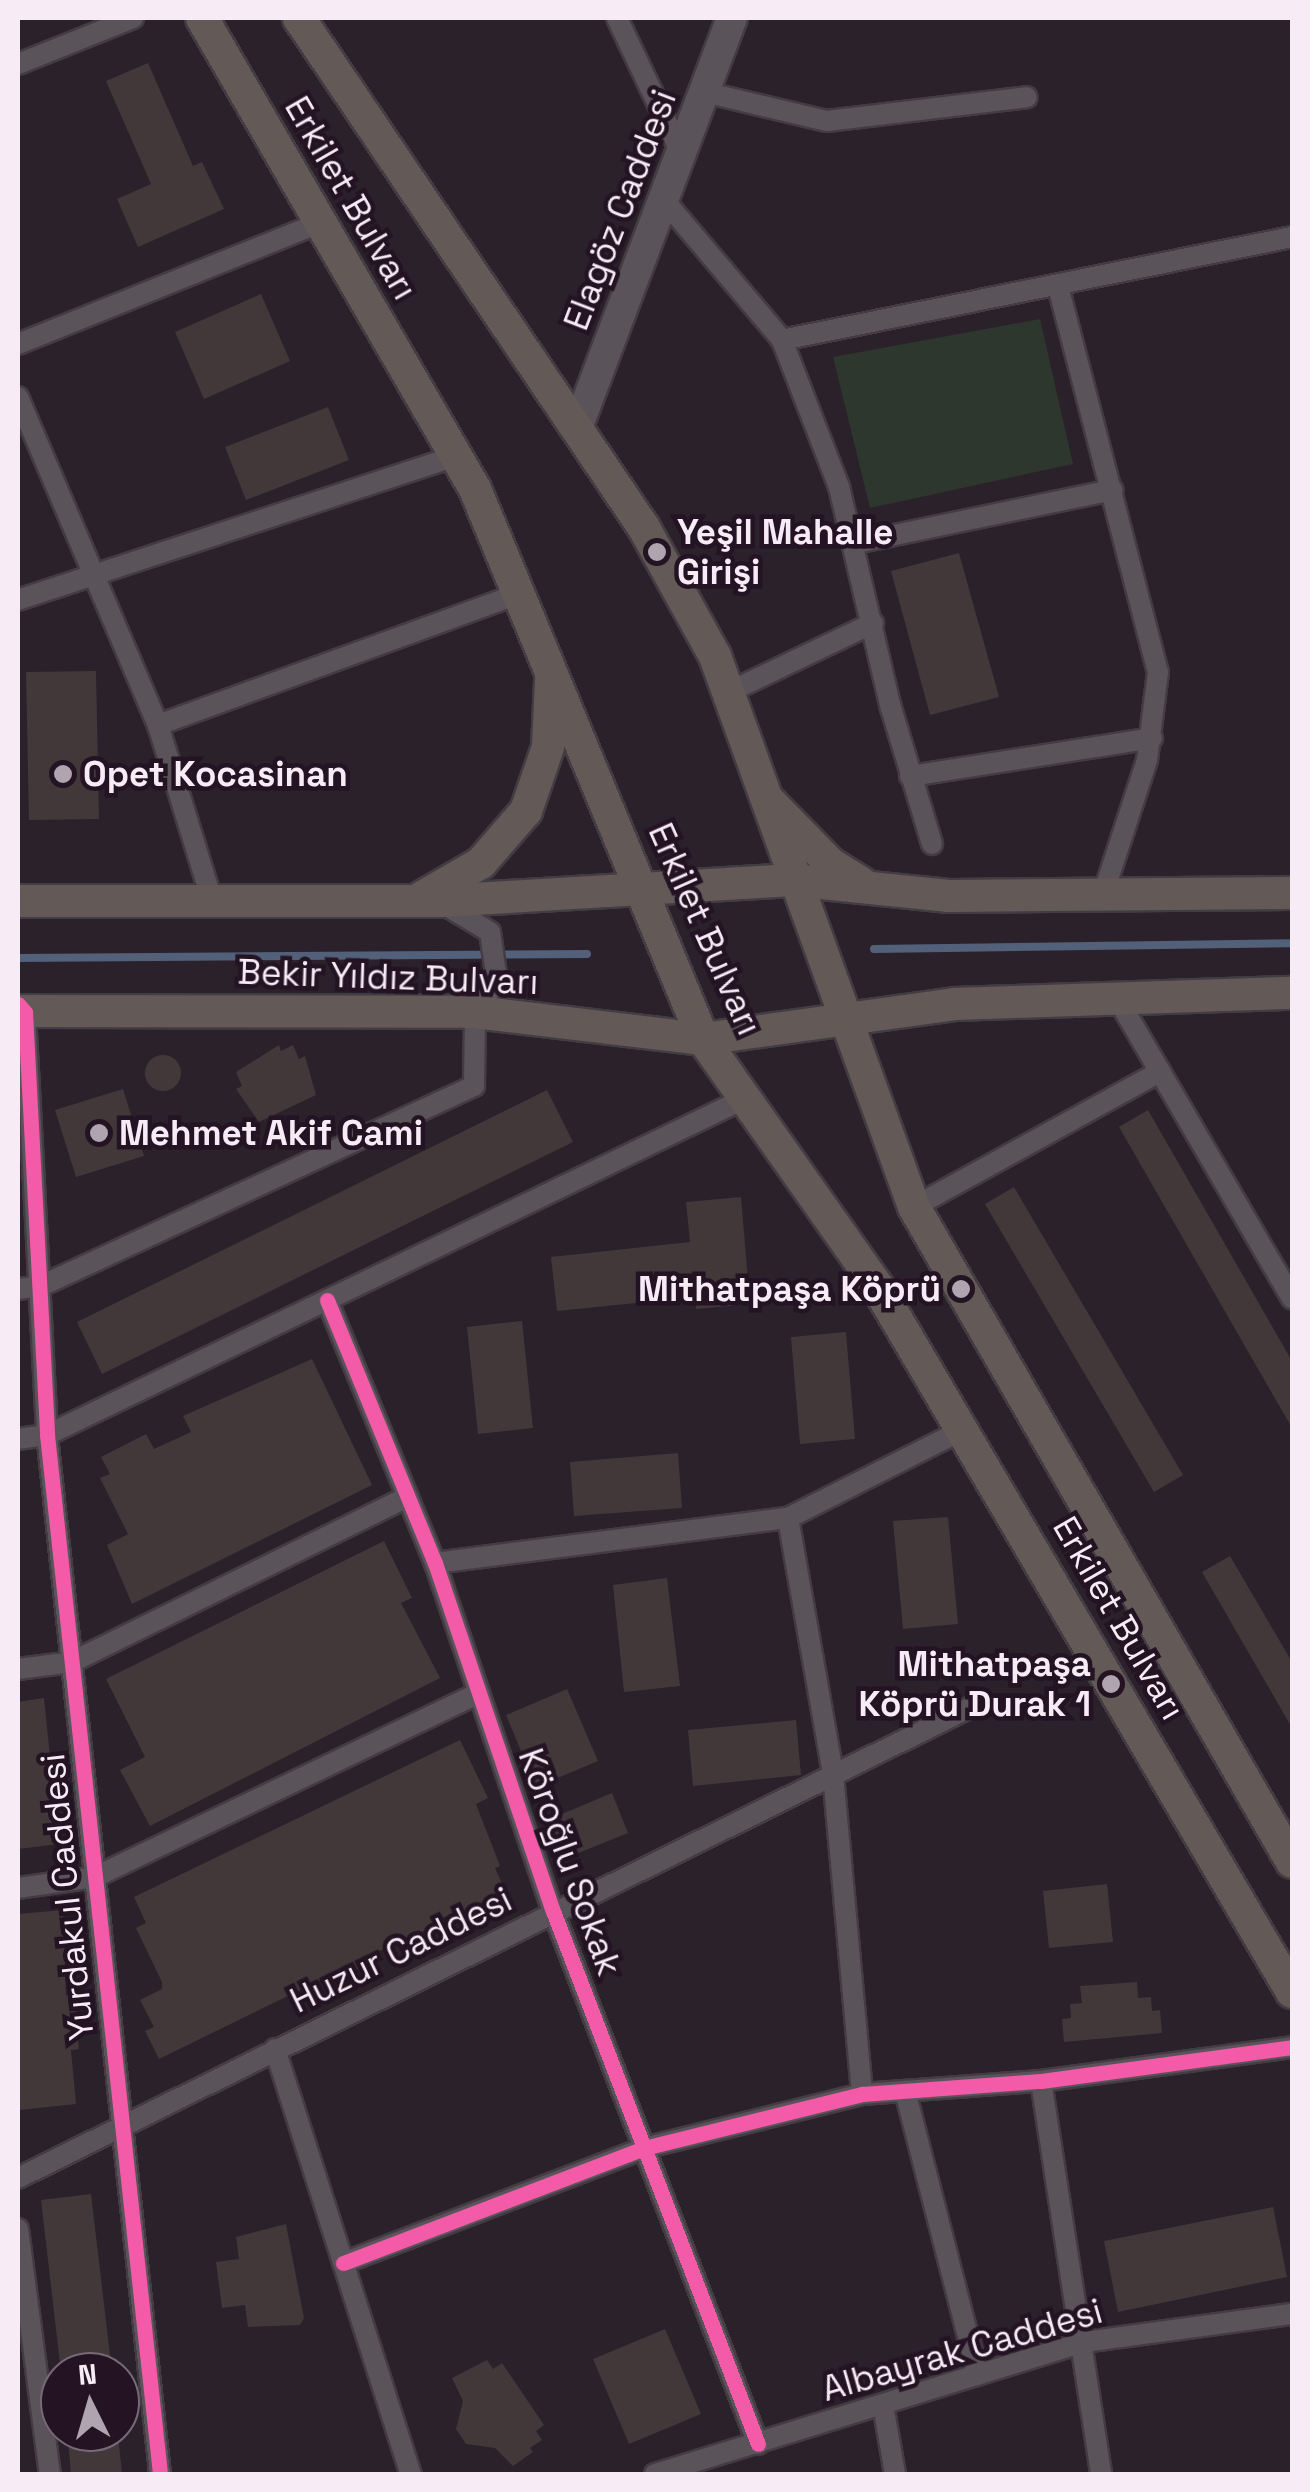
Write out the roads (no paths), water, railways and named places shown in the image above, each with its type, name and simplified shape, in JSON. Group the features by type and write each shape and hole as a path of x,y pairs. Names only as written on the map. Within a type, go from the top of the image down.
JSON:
{"main road":[{"name":"Erkilet Bulvarı","path":"202,18 456,456 606,796 638,892 703,1039 877,1286 1292,1992"},
{"name":"Erkilet Bulvarı","path":"299,18 644,528 714,656 914,1208 1292,1862"},
{"path":"428,901 481,863 526,811 548,747 550,667"},
{"path":"760,789 805,841 869,888"},
{"path":"24,908 212,897 428,901 638,892 792,880 949,896 1292,893"},
{"name":"Bekir Yıldız Bulvarı","path":"20,1009 475,1012 703,1039 955,1004 1292,993"}],"street":[{"path":"18,64 133,18"},
{"path":"616,18 682,153"},
{"name":"Elagöz Caddesi","path":"577,428 732,18"},
{"path":"704,92 828,121 1027,98"},
{"path":"664,200 782,340 856,544 910,776 932,844"},
{"path":"18,344 318,224"},
{"path":"782,340 1292,237"},
{"path":"1058,286 1156,646 1152,738 1103,896"},
{"path":"18,397 158,725 212,897"},
{"path":"18,600 456,456"},
{"path":"856,544 1114,490"},
{"path":"158,725 518,594"},
{"path":"727,693 872,623"},
{"path":"910,776 1152,738"},
{"path":"18,1289 42,1286 474,1086 475,1012 497,981 490,932 428,901"},
{"path":"1116,996 1292,1299"},
{"name":"Yurdakul Caddesi","path":"20,1009 42,1286 47,1435 160,2474"},
{"path":"914,1208 1160,1072"},
{"path":"18,1438 47,1435 744,1099"},
{"name":"Köroğlu Sokak","path":"326,1300 435,1564 553,1911 758,2444"},
{"path":"435,1564 788,1518 962,1430"},
{"path":"18,1669 72,1662 408,1497"},
{"path":"788,1518 833,1774 862,2094"},
{"path":"18,1888 96,1878 479,1693"},
{"name":"Huzur Caddesi","path":"18,2178 977,1704"},
{"path":"343,2263 644,2148 862,2094 1041,2081 1292,2047"},
{"path":"275,2049 412,2474"},
{"path":"1041,2081 1084,2342 1101,2474"},
{"path":"905,2090 978,2375"},
{"path":"18,2229 50,2474"},
{"name":"Albayrak Caddesi","path":"655,2474 1084,2342 1292,2314"},
{"path":"884,2405 895,2474"}],"waterway":[{"path":"874,949 1292,943"},
{"path":"18,958 587,954"}],"place":[{"name":"Yeşil Mahalle Girişi","path":"657,552"},
{"name":"Opet Kocasinan","path":"63,774"},
{"name":"Mehmet Akif Cami","path":"99,1133"},
{"name":"Mithatpaşa Köprü","path":"961,1289"},
{"name":"Mithatpaşa Köprü Durak 1","path":"1111,1684"}]}
